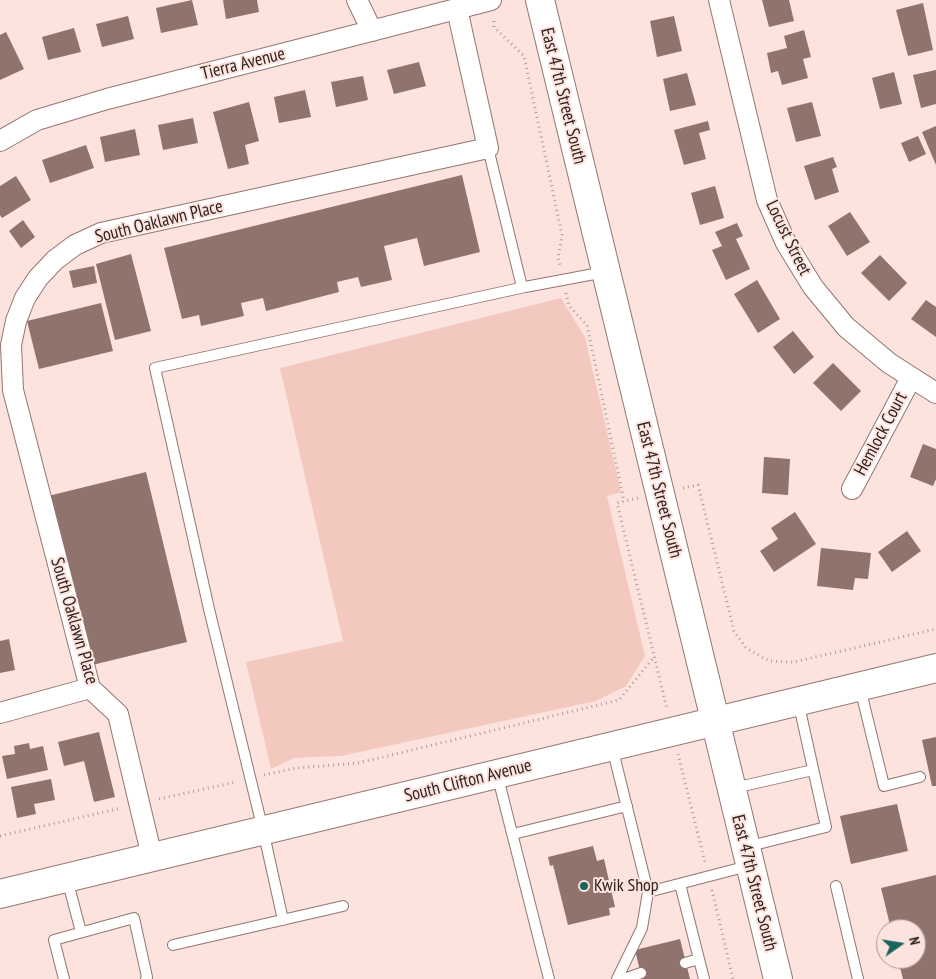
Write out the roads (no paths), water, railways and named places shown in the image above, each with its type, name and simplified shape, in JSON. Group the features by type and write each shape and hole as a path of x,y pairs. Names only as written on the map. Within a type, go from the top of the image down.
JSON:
{"main road":[{"name":"East 47th Street South","path":"540,0 778,979"},
{"name":"South Clifton Avenue","path":"0,894 936,668"}],"street":[{"path":"357,0 372,31"},
{"name":"Locust Street","path":"719,0 767,200 786,243 813,287 840,320 868,346 910,378 936,393"},
{"path":"457,9 488,148"},
{"name":"Tierra Avenue","path":"0,141 37,120 107,99 457,9 493,9"},
{"name":"South Oaklawn Place","path":"152,857 118,714 90,688 11,374 11,345 16,321 25,298 38,278 55,260 75,245 101,233 488,148"},
{"name":"Hemlock Court","path":"852,490 910,378"},
{"path":"0,714 90,688"}],"lane":[{"path":"488,148 522,287"},
{"path":"283,920 263,830 208,609 155,368 522,287 606,272"},
{"path":"859,686 884,786 920,777"},
{"path":"648,892 680,884 826,827 798,701"},
{"path":"612,746 648,892 642,928 618,979"},
{"path":"731,788 813,770"},
{"path":"497,774 549,979"},
{"path":"513,834 627,806"},
{"path":"67,878 80,932"},
{"path":"680,884 704,979"},
{"path":"836,886 858,979"},
{"path":"173,946 343,906"},
{"path":"64,979 54,940 134,918 148,977 146,979"},
{"path":"686,962 699,959"},
{"path":"624,979 641,973"}],"place":[{"name":"Kwik Shop","path":"584,886"}]}
